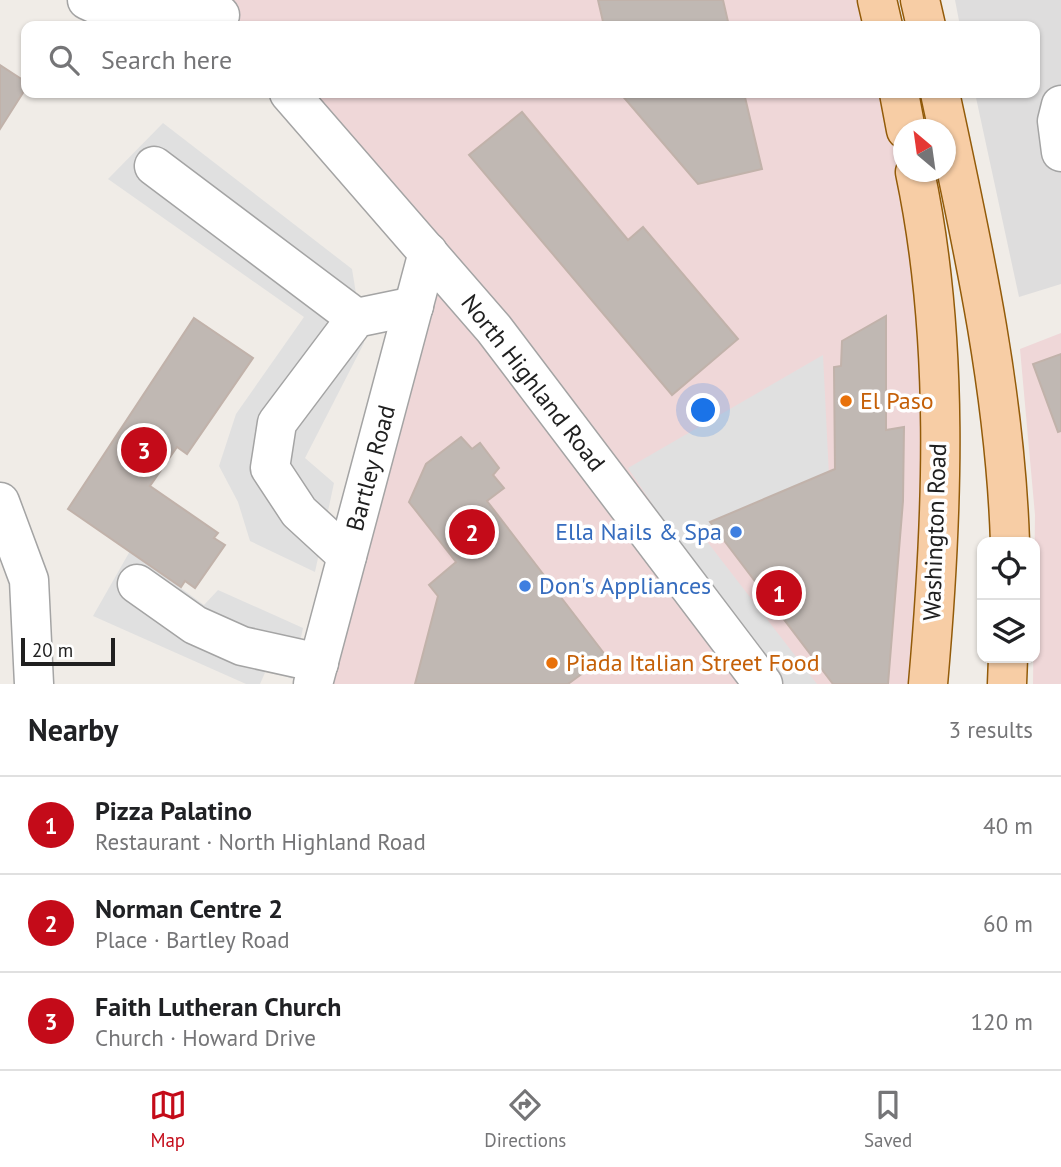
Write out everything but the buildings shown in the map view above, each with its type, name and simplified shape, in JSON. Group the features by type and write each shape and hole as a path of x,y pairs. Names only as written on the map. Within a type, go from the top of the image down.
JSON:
{"main road":[{"path":"877,0 882,21"},
{"path":"920,0 925,21"},
{"path":"899,98 904,119"},
{"path":"941,98 995,362 1007,470 1010,537"},
{"name":"Washington Road","path":"917,182 932,278 938,375 937,585 928,684"},
{"path":"1007,684 1008,663"}],"street":[{"path":"88,0 122,16 220,14"},
{"name":"North Highland Road","path":"293,98 494,330 763,684"},
{"path":"1061,105 1057,121 1061,152"},
{"path":"154,166 356,318"},
{"name":"Bartley Road","path":"316,673 428,252"},
{"path":"347,556 299,512 270,468 277,423 356,318 414,306"},
{"path":"0,502 29,580 34,684"},
{"path":"137,584 195,625 242,646 316,673"}],"shaded area":[{"path":"210,0 877,0 882,21 226,21"},
{"path":"955,0 1061,0 1061,284 1019,297 976,98 1040,98 1040,21 959,21"},
{"path":"293,98 900,98 903,119 893,119 893,182 915,182 928,684 313,684 428,252"},
{"path":"163,123 352,269 364,343 305,458 334,483 315,572 250,541 238,502 219,466 236,414 304,317 108,179"},
{"path":"1061,333 1061,684 1033,684 1033,663 1040,663 1040,537 1035,537 1020,349"},
{"path":"823,355 829,476 702,535 817,684 784,684 688,557 628,468"},
{"path":"130,551 204,605 218,590 303,628 292,679 267,668 260,684 246,684 93,616"}],"place":[{"name":"El Paso","path":"846,401"},
{"name":"Faith Lutheran Church","path":"144,450"},
{"name":"Norman Centre 2","path":"472,532"},
{"name":"Ella Nails & Spa","path":"736,532"},
{"name":"Don's Appliances","path":"525,586"},
{"name":"Pizza Palatino","path":"779,593"},
{"name":"Piada Italian Street Food","path":"552,663"}]}
